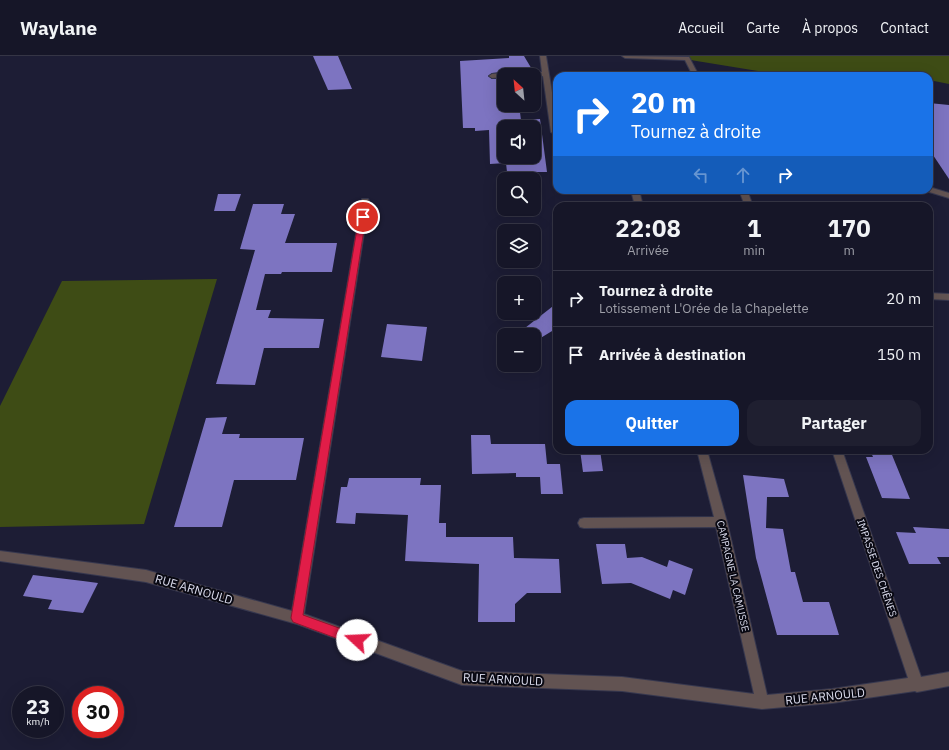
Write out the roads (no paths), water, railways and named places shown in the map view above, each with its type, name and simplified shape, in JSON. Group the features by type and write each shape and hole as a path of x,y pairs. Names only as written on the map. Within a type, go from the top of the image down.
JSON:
{"street":[{"path":"543,56 553,119"},
{"path":"625,56 686,57 694,72"},
{"path":"541,74 546,74"},
{"path":"492,76 497,76"},
{"path":"933,190 949,196"},
{"path":"296,618 365,201"},
{"path":"933,296 949,297"},
{"name":"CAMPAGNE LA CAMUSSE","path":"703,454 721,522 762,702"},
{"name":"IMPASSE DES CHÊNES","path":"838,454 917,685"},
{"path":"584,522 721,522"},
{"name":"RUE ARNOULD","path":"0,556 146,576 296,618 462,678 622,684 762,702 917,685 949,680"}]}
